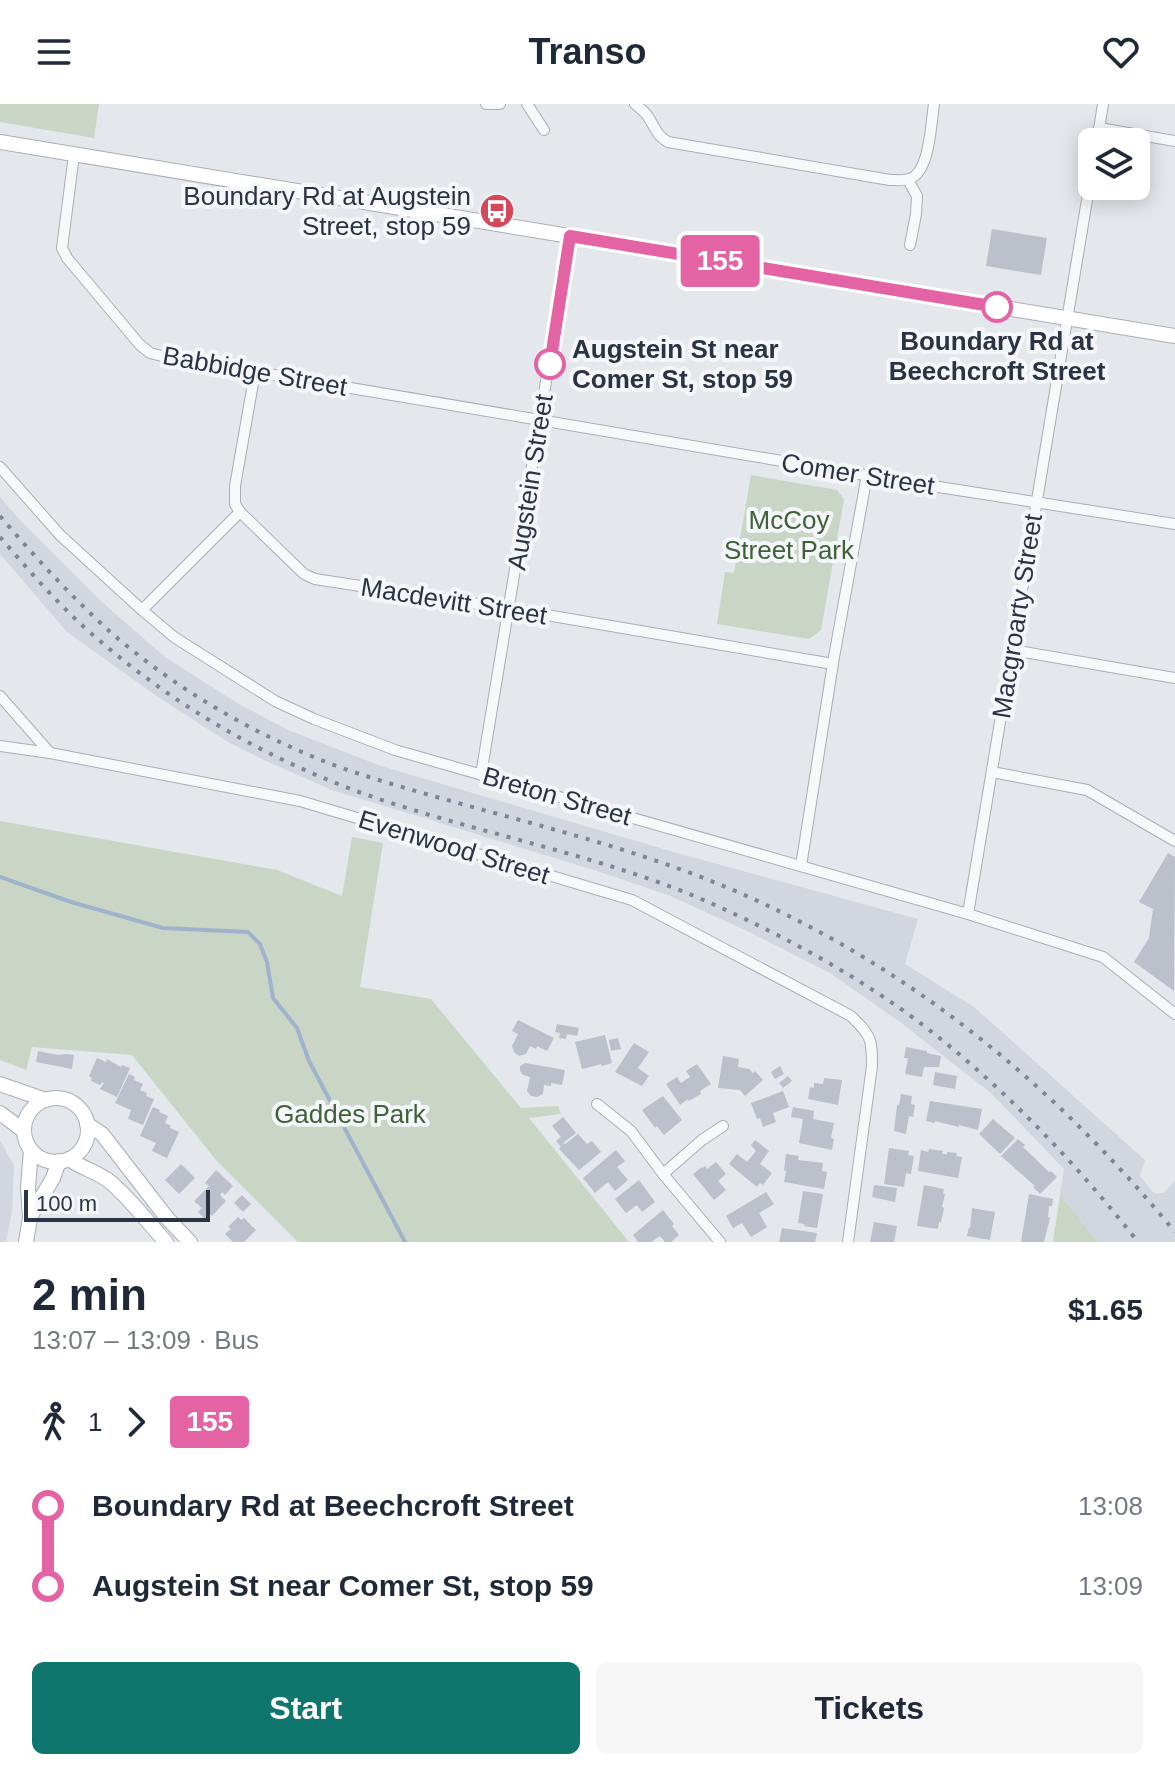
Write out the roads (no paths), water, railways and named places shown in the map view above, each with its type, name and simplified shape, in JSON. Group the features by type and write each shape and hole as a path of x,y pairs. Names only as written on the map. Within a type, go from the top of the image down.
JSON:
{"main road":[{"path":"0,142 1175,336"},
{"path":"0,1084 46,1100"},
{"path":"46,1100 67,1100 83,1114 87,1124 84,1144 78,1153 64,1160 49,1161 39,1157 26,1141 25,1121 37,1104 46,1100"},
{"path":"0,1113 24,1131"},
{"path":"87,1124 102,1134 167,1218 190,1242"},
{"path":"26,1242 30,1218 28,1187 31,1150"},
{"path":"30,1218 64,1160"},
{"path":"64,1160 96,1172 112,1184 166,1242"}],"street":[{"path":"486,104 500,104"},
{"path":"527,104 544,130"},
{"path":"635,104 649,116 655,131 668,142 890,180 908,180 919,174 925,161 934,104"},
{"path":"1099,128 1103,104"},
{"path":"1150,137 1175,141"},
{"name":"Babbidge Street","path":"74,155 62,248 67,258 150,353 541,420"},
{"path":"908,180 917,196 910,245"},
{"name":"Macgroarty Street","path":"968,914 1087,200"},
{"name":"Augstein Street","path":"481,775 570,236"},
{"path":"142,610 240,512 235,504 235,486 255,372"},
{"name":"Comer Street","path":"541,420 1175,524"},
{"name":"Breton Street","path":"0,467 60,535 142,610 174,637 275,701 395,750 968,914 1103,957 1175,1014"},
{"path":"801,866 867,475"},
{"name":"Macdevitt Street","path":"240,512 304,574 315,579 833,664"},
{"path":"1012,650 1175,678"},
{"path":"0,696 50,753"},
{"name":"Evenwood Street","path":"0,746 300,801 632,900 851,1016 872,1041 871,1079 848,1242"},
{"path":"992,772 1087,790 1175,841"},
{"path":"597,1104 631,1131 720,1242"},
{"path":"663,1174 723,1126"}],"waterway":[{"path":"0,877 71,902 163,928 248,932 260,944 267,962 273,998 297,1028 309,1061 405,1242"}],"railway":[{"path":"0,516 79,602 135,653 197,697 264,735 369,777 603,844 695,875 803,923 864,958 922,995 1031,1081 1129,1179 1175,1232"},
{"path":"0,537 60,604 129,665 191,709 289,763 402,806 664,884 706,901 826,961 911,1016 992,1083 1068,1159 1138,1242"}],"place":[{"name":"Boundary Rd at Augstein Street, stop 59","path":"497,211"},
{"name":"Boundary Rd at Beechcroft Street","path":"997,307"},
{"name":"Augstein St near Comer St, stop 59","path":"550,364"}],"park label":[{"name":"McCoy Street Park","path":"789,535"},
{"name":"Gaddes Park","path":"350,1114"}]}
